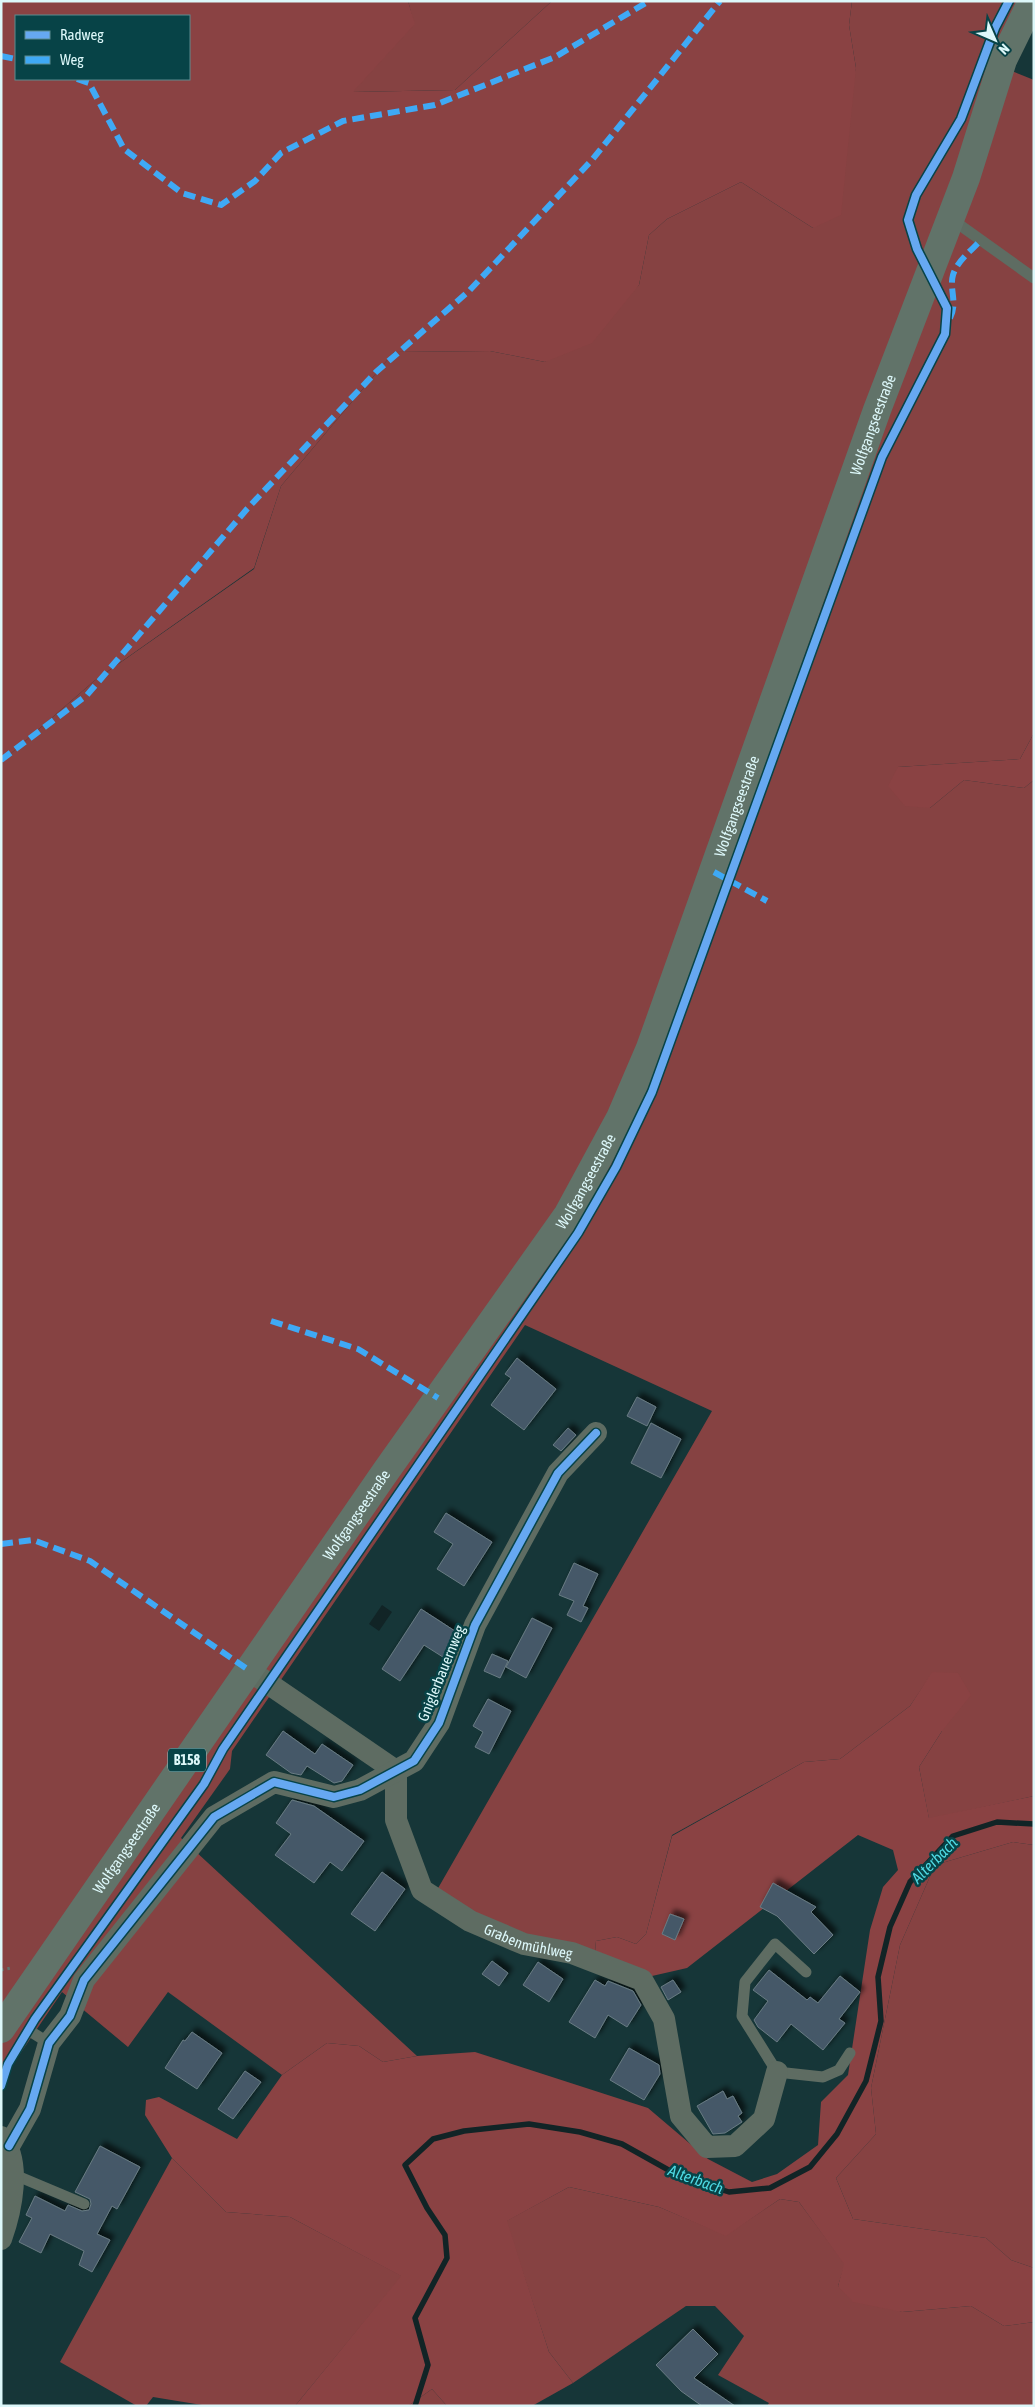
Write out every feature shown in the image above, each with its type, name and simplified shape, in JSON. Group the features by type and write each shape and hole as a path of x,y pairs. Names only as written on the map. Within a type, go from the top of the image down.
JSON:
{"main road":[{"name":"Wolfgangseestraße","path":"1,2029 250,1671 386,1471 568,1214 620,1118 657,1030 877,410 966,178 1003,60 1032,1"}],"street":[{"name":"Gniglerbauernweg","path":"5,2142 30,2109 41,2038 70,2016 84,1980 214,1817 274,1782 334,1797 360,1790 414,1761 439,1723 475,1625 558,1473 596,1433"},
{"path":"250,1671 396,1771"},
{"name":"Grabenmühlweg","path":"396,1771 396,1820 422,1890 470,1921 515,1940 572,1953 642,1980 664,2019 681,2116 707,2148 735,2146 764,2118 777,2072"},
{"path":"1,2239 14,2176 5,2142"}],"lane":[{"path":"950,218 1034,278"},
{"path":"806,1972 775,1944 745,1982 742,2016 777,2072 823,2077 839,2070 850,2053"},
{"path":"14,2176 84,2204"}],"path":[{"path":"1,1970 11,1968"}],"shaded area":[{"path":"1,1 408,1 415,24 353,92 455,90 552,1 852,1 849,25 856,68 841,215 813,228 741,182 667,219 649,235 639,285 592,343 545,362 490,351 394,352 281,486 254,568 94,681 1,762"},
{"path":"408,1 552,1 455,90 352,92 414,24"},
{"path":"852,1 1016,1 1020,3 992,63 1034,80 1034,733 1020,759 898,767 930,808 964,780 1024,788 1034,780 1034,1796 929,1819 919,1767 942,1731 933,1672 910,1706 840,1759 804,1762 672,1835 646,1934 636,1944 617,1937 596,1941 595,1952 503,1932 437,1890 712,1411 525,1325 232,1751 230,1769 181,1838 417,2056 383,2062 359,2046 327,2043 282,2075 168,1992 128,2047 62,1992 1,2082 1,762 94,681 254,569 281,486 394,352 490,351 545,362 639,285 649,235 667,219 741,182 813,228 856,68 849,25"},
{"path":"1034,733 1034,780 1024,788 964,780 930,808 905,806 888,786 898,767 1020,759"},
{"path":"932,1672 958,1673 971,1695 942,1731 919,1767 929,1818 1034,1796 1034,1845 1013,1842 935,1865 900,1945 871,2088 876,2134 836,2178 853,2219 986,2238 1011,2260 1034,2268 1034,2322 1004,2326 971,2306 902,2312 853,2302 838,2286 844,2264 799,2202 780,2199 726,2236 659,2207 569,2187 507,2221 549,2352 573,2383 532,2406 447,2406 432,2389 408,2406 295,2406 401,2276 290,2217 226,2212 172,2158 145,2115 146,2100 159,2097 237,2139 282,2075 327,2043 359,2046 383,2062 417,2056 475,2052 648,2108 708,2159 752,2182 777,2174 818,2145 821,2102 848,2075 870,1930 883,1887 898,1870 893,1850 858,1835 687,1968 652,1976 595,1952 596,1941 617,1937 636,1944 646,1934 672,1836 804,1762 840,1759 910,1706"},
{"path":"1013,1842 1034,1845 1034,2268 1011,2260 986,2238 853,2219 836,2178 876,2134 871,2088 900,1945 935,1865"},
{"path":"172,2158 226,2212 290,2217 402,2276 295,2406 208,2406 153,2397 146,2406 137,2406 60,2362"},
{"path":"569,2187 659,2207 726,2235 780,2199 799,2202 845,2264 838,2286 902,2312 971,2306 1004,2326 1034,2322 1034,2406 767,2406 769,2403 718,2375 744,2336 715,2306 686,2306 573,2383 549,2352 506,2221"},
{"path":"432,2389 447,2406 408,2406"}],"water":[{"path":"382,1605 392,1612 379,1631 369,1624"}],"building":[{"path":"517,1358 556,1389 524,1430 491,1405 511,1378 505,1374"},
{"path":"637,1397 656,1407 647,1426 627,1416"},
{"path":"651,1423 681,1439 661,1478 631,1463"},
{"path":"568,1428 576,1435 561,1451 553,1445"},
{"path":"446,1513 492,1542 464,1586 437,1569 453,1544 434,1532"},
{"path":"574,1563 598,1574 583,1606 588,1608 581,1622 567,1615 574,1601 559,1595"},
{"path":"421,1609 458,1633 446,1659 424,1645 400,1681 382,1669"},
{"path":"532,1618 552,1628 526,1678 506,1667"},
{"path":"492,1654 508,1661 500,1678 484,1671"},
{"path":"488,1699 511,1711 489,1754 475,1747 483,1732 473,1726"},
{"path":"283,1731 315,1754 322,1744 353,1765 342,1781 334,1783 307,1766 301,1775 291,1773 266,1755"},
{"path":"292,1800 314,1806 364,1841 342,1871 330,1862 314,1883 275,1855 291,1834 276,1823"},
{"path":"382,1872 405,1889 375,1931 351,1914"},
{"path":"773,1883 816,1907 811,1912 833,1935 814,1954 777,1916 760,1907"},
{"path":"670,1914 684,1919 675,1940 662,1934"},
{"path":"492,1961 508,1973 499,1986 482,1974"},
{"path":"538,1962 563,1979 549,2002 523,1985"},
{"path":"769,1970 807,2000 810,1997 818,2003 840,1976 860,1992 839,2019 845,2023 823,2050 791,2024 777,2042 758,2027 754,2020 768,2001 753,1990"},
{"path":"595,1980 605,1986 608,1981 633,1991 641,2005 627,2027 608,2015 595,2038 569,2022"},
{"path":"673,1980 681,1992 668,2000 661,1987"},
{"path":"192,2032 222,2053 197,2089 165,2068 183,2040 185,2041"},
{"path":"629,2048 659,2065 660,2074 644,2100 610,2080"},
{"path":"245,2071 261,2082 233,2119 218,2109"},
{"path":"723,2091 727,2099 733,2096 742,2113 738,2116 742,2122 725,2133 713,2134 697,2106"},
{"path":"100,2146 140,2167 117,2209 112,2206 97,2234 110,2240 92,2272 79,2265 84,2251 50,2234 41,2253 19,2242 32,2218 26,2215 35,2196 65,2211 68,2205 82,2211 89,2210 90,2199 75,2192"},
{"path":"693,2329 718,2354 694,2378 735,2406 702,2406 681,2391 656,2365"}],"waterway":[{"name":"Alterbach","path":"415,2406 428,2365 415,2318 447,2258 445,2235 427,2208 405,2165 433,2139 464,2131 529,2124 580,2132 622,2144 681,2177 729,2192 770,2188 810,2167 837,2134 866,2081 881,2021 878,1977 890,1927 910,1882 953,1836 997,1822 1034,1824"}],"marked path":[{"path":"80,80 89,83 124,149 182,193 221,205 255,181 281,153 343,121 435,105 555,57 649,1"},
{"path":"1,760 87,695 247,509 376,372 469,291 592,160 720,1"},
{"path":"1,56 15,59"},
{"path":"950,318 953,307 953,275 961,260 981,240"},
{"path":"714,872 767,901"},
{"path":"271,1321 358,1349 438,1398"},
{"path":"1,1544 33,1540 90,1561 250,1671"}],"cycle path":[{"path":"1,2086 8,2064 35,2019 204,1784 223,1749 578,1233 616,1167 652,1092 882,457 945,334 947,308 917,249 908,220 916,195 961,119 995,28 1009,1"},
{"path":"9,2146 30,2109 49,2043 70,2016 84,1980 214,1817 274,1782 334,1797 360,1790 414,1761 439,1723 475,1625 558,1473 596,1433"}]}
